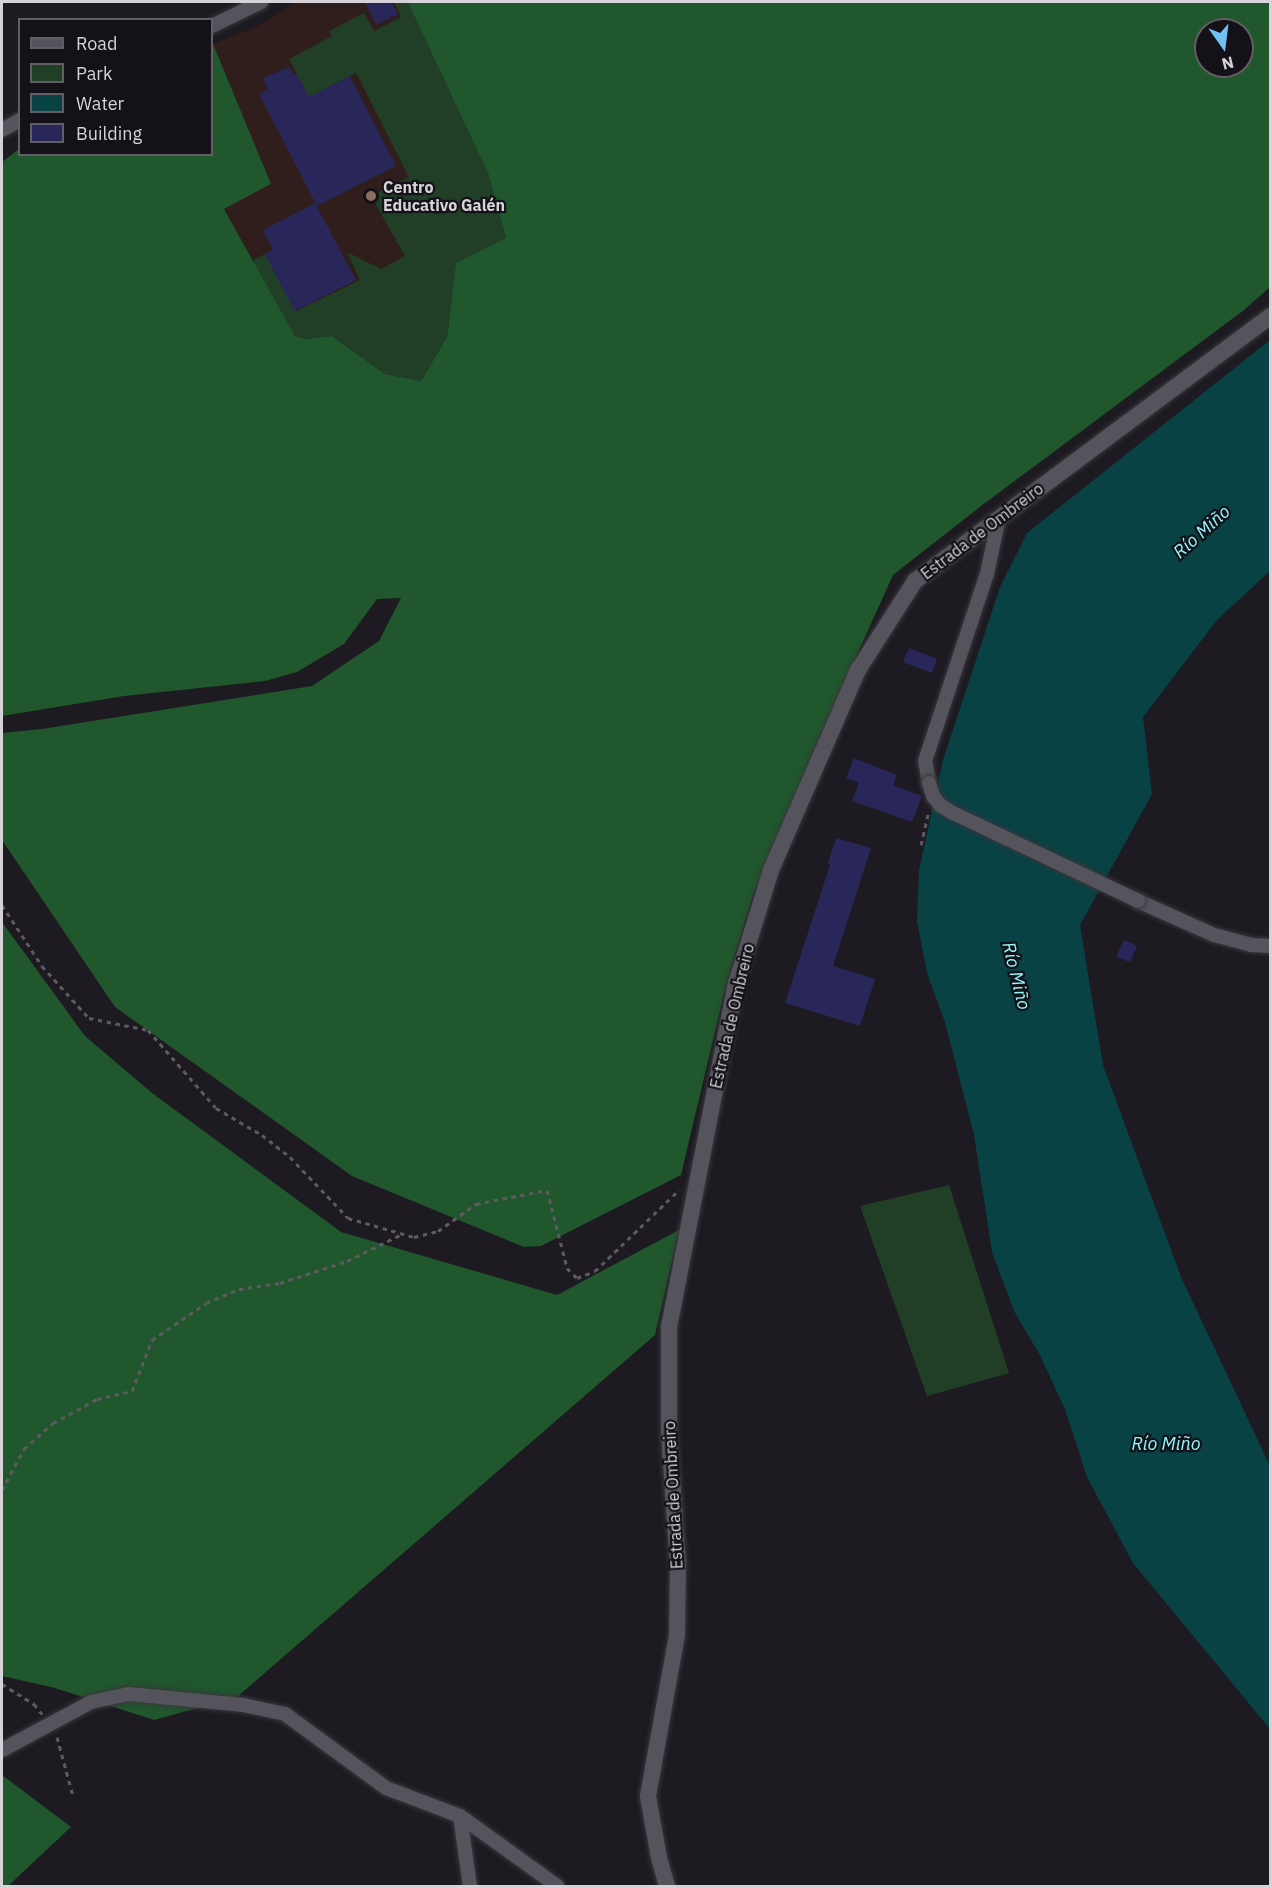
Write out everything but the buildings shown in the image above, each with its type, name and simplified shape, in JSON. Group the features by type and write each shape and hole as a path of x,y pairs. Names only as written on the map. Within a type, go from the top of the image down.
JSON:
{"street":[{"path":"213,26 261,2"},
{"path":"2,130 18,121"},
{"name":"Estrada de Ombreiro","path":"667,1887 659,1858 648,1796 677,1635 678,1566 669,1434 669,1327 736,983 771,870 858,670 915,581 1270,316"},
{"path":"999,517 987,574 925,761 933,796 940,805 952,813 1214,935 1251,945 1270,946"},
{"path":"2,1750 91,1701 129,1694 243,1705 285,1714 386,1788 460,1816 557,1887"},
{"path":"460,1816 470,1887"}],"path":[{"path":"2,905 42,966 89,1018 148,1030 216,1108 262,1135 290,1157 348,1218 414,1237 438,1231 476,1204 547,1190 567,1268 577,1278 596,1271 699,1168"},
{"path":"2,1490 24,1449 53,1423 98,1399 132,1391 152,1340 206,1303 239,1289 279,1284 347,1261 402,1234"},
{"path":"2,1684 34,1704 51,1721 73,1796"}],"shaded area":[{"name":"Centro Educativo Galén","path":"297,2 408,2 488,173 456,264 447,337 385,374 332,336 307,339 295,336 224,208 271,184 213,44 257,27"}],"green space":[{"path":"394,2 408,2 420,24 488,173 506,238 456,264 447,337 421,381 385,374 332,336 307,339 295,336 252,261 265,254 296,311 360,280 347,252 381,269 405,256 371,196 409,177 356,73 309,97 289,59 332,36 329,31 364,13 374,31 401,17"},
{"path":"408,2 1270,2 1270,287 1244,310 985,503 893,575 818,741 754,892 727,981 681,1175 541,1246 524,1247 352,1176 115,1007 2,840 2,733 42,729 312,686 379,641 401,598 377,599 344,644 297,672 265,681 124,696 2,716 2,162 18,150 18,156 213,156 213,44 271,184 224,209 295,336 307,339 332,336 385,374 421,381 447,337 456,263 506,238 488,173"},
{"path":"2,922 85,1036 152,1093 341,1232 557,1295 679,1230 655,1335 237,1697 154,1720 55,1688 2,1676"},
{"path":"949,1185 1009,1373 927,1396 860,1206"},
{"path":"2,1775 71,1827 8,1886 2,1886"}],"water":[{"name":"Río Miño","path":"1270,340 1270,571 1217,620 1143,717 1152,794 1080,925 1103,1065 1181,1277 1270,1466 1270,1729 1133,1563 1087,1477 1066,1412 1041,1357 1014,1311 992,1252 974,1135 945,1022 927,973 917,921 919,870 943,760 1000,587 1027,533"}],"place":[{"name":"Centro Educativo Galén","path":"371,196"}]}
